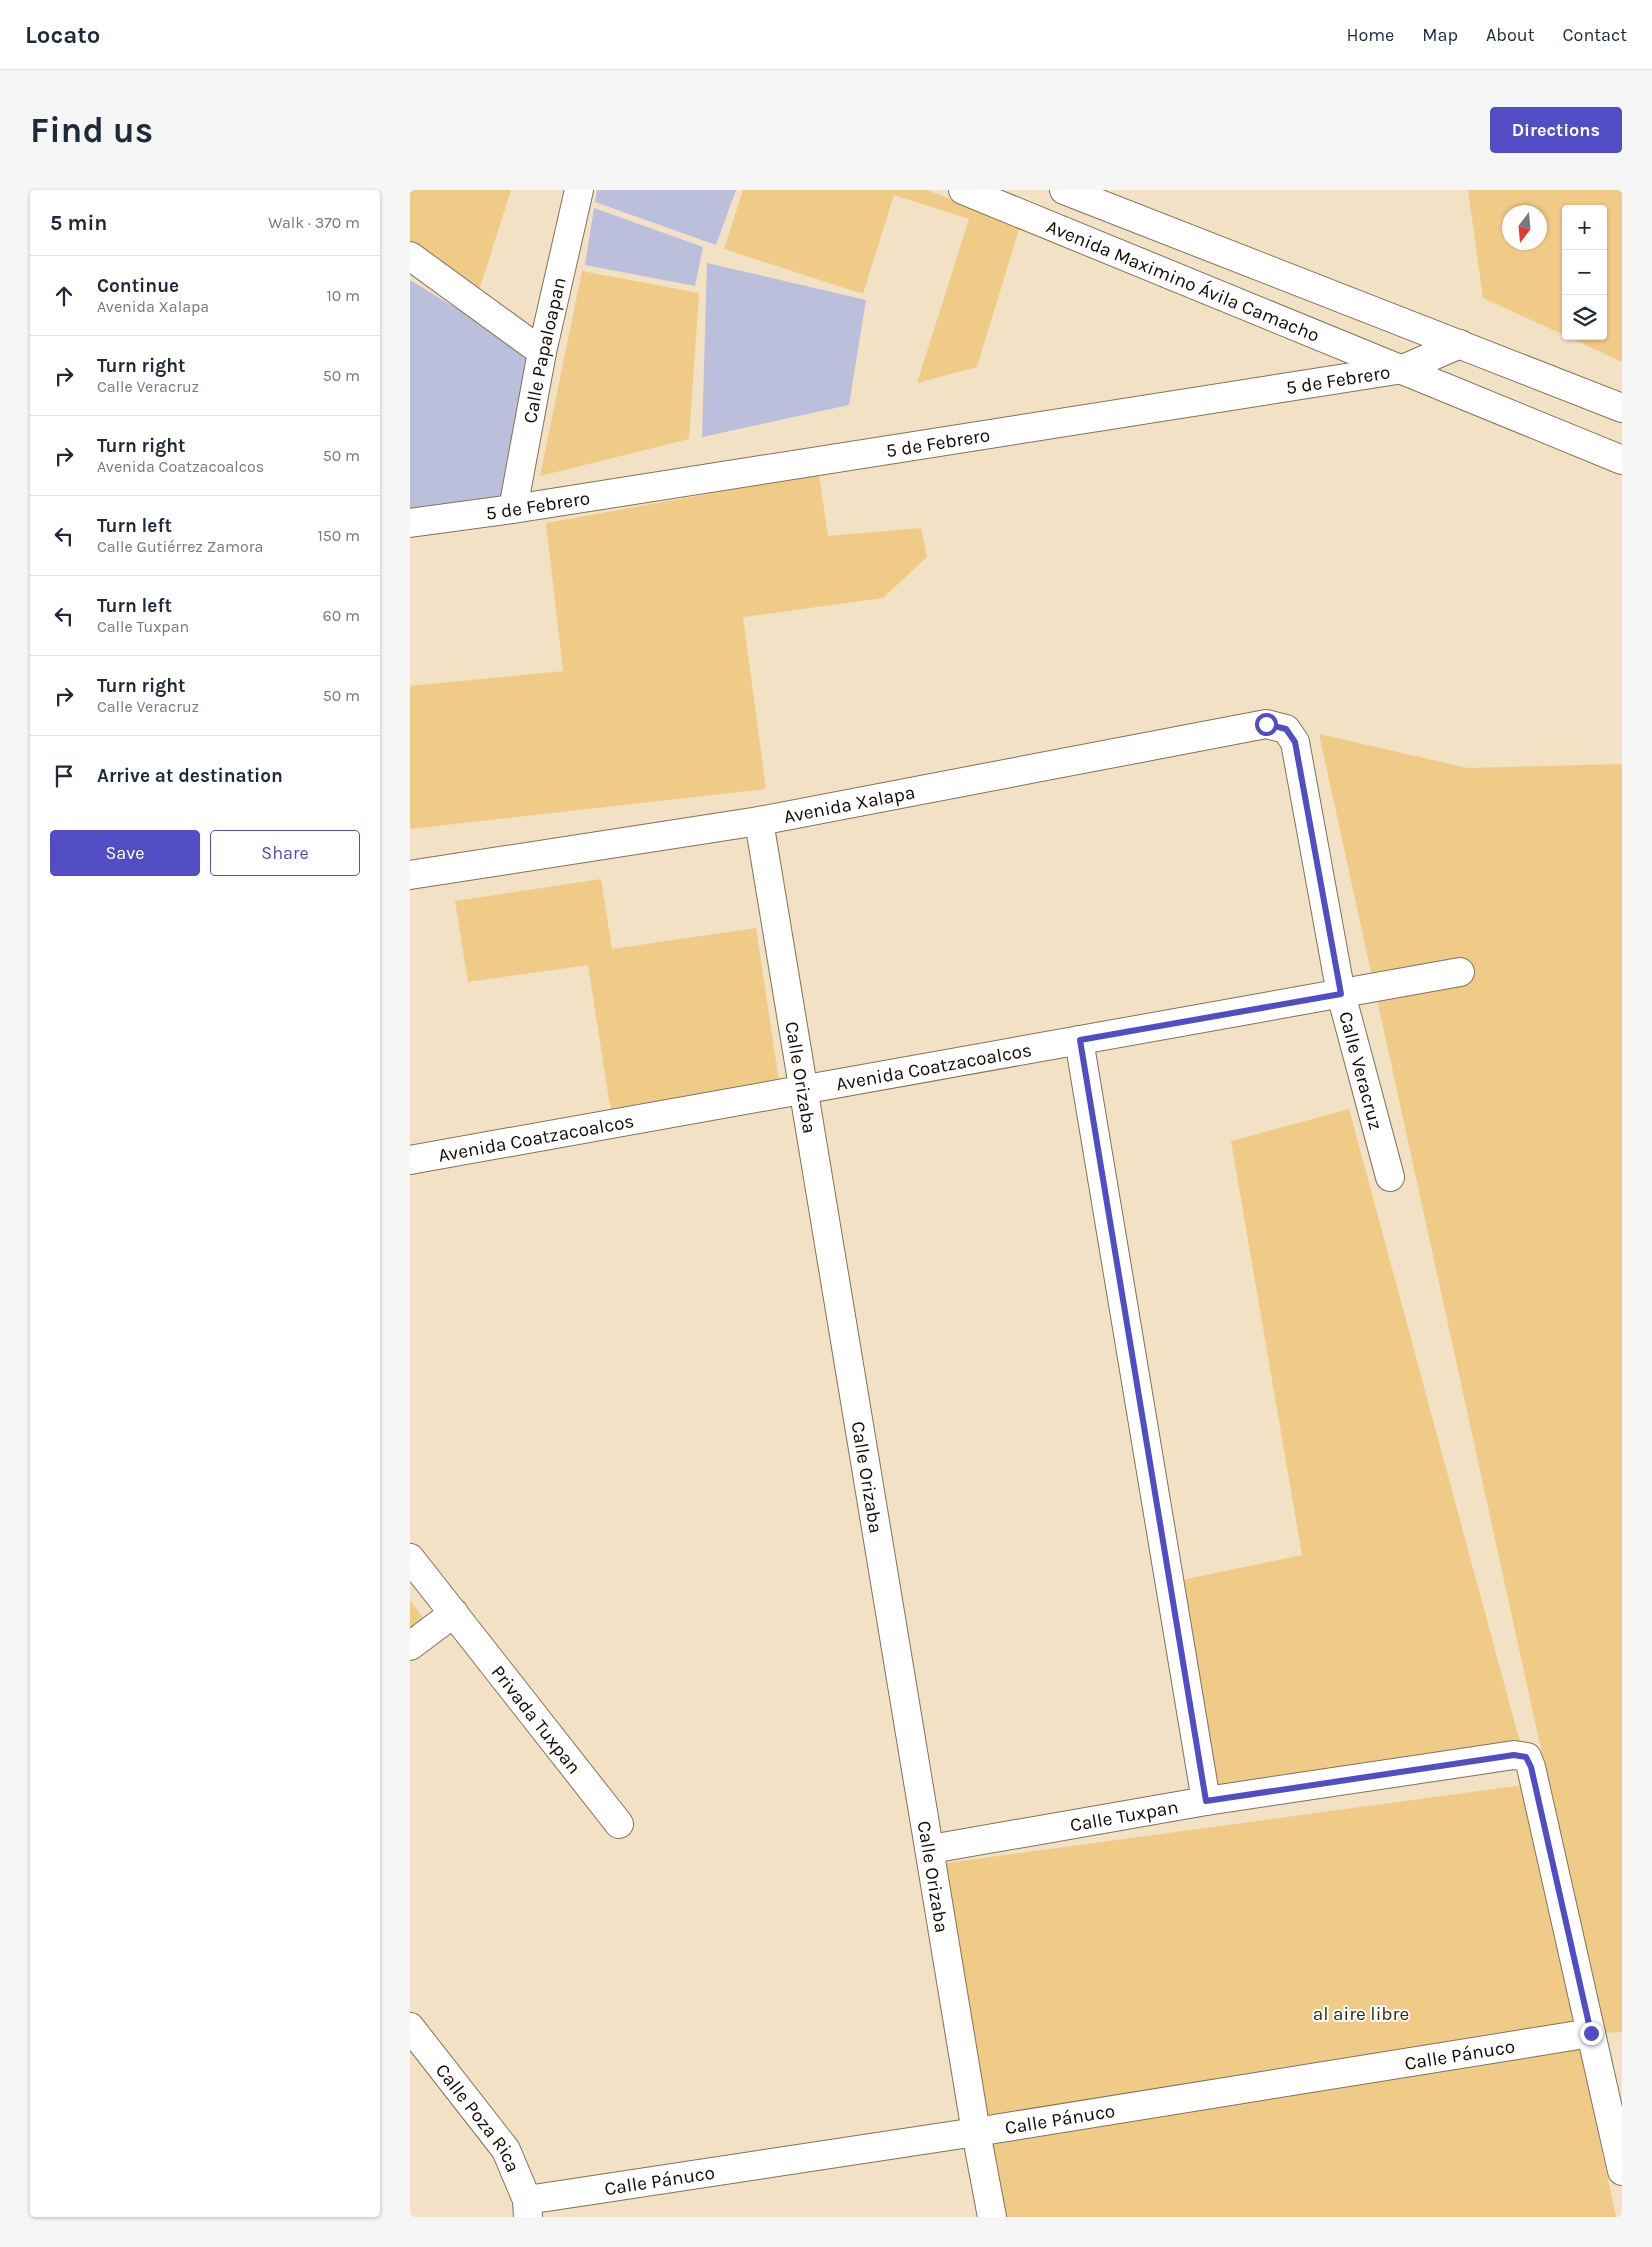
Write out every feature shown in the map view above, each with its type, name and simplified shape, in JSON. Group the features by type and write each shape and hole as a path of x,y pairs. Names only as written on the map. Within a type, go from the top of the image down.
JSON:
{"street":[{"name":"Calle Papaloapan","path":"513,509 542,352 579,190"},
{"name":"Avenida Maximino Ávila Camacho","path":"963,190 1622,460"},
{"name":"Avenida Maximino Ávila Camacho","path":"1064,190 1622,408"},
{"path":"410,256 542,352"},
{"name":"5 de Febrero","path":"410,523 513,509 1403,369 1460,344"},
{"name":"Avenida Xalapa","path":"410,875 759,821 1266,724 1286,729"},
{"name":"Calle Veracruz","path":"1286,729 1295,742 1341,994 1390,1177"},
{"name":"Calle Orizaba","path":"759,821 931,1849 976,2132 992,2217"},
{"name":"Avenida Coatzacoalcos","path":"410,1160 1460,972"},
{"path":"1080,1040 1206,1801"},
{"path":"410,1558 454,1612 410,1646"},
{"name":"Privada Tuxpan","path":"454,1612 619,1824"},
{"name":"Calle Tuxpan","path":"931,1849 1206,1801 1514,1755 1526,1757 1531,1767 1591,2033"},
{"name":"Calle Poza Rica","path":"410,2027 506,2150 527,2208"},
{"path":"1591,2033 1622,2171"},
{"name":"Calle Pánuco","path":"527,2208 976,2132 1591,2033"}],"green space":[{"path":"410,190 511,190 478,294 410,242"},
{"path":"743,190 927,190 1020,226 977,367 917,383 969,219 894,195 863,294 724,249"},
{"path":"1468,190 1622,190 1622,362 1574,340 1607,340 1607,205 1562,205 1562,334 1483,298"},
{"path":"582,271 699,293 689,439 540,476"},
{"path":"819,474 828,536 921,528 927,557 883,598 743,617 766,789 410,829 410,686 563,671 546,523"},
{"path":"1319,734 1468,768 1622,764 1622,2032 1603,2033"},
{"path":"601,879 612,949 756,928 781,1094 612,1119 588,965 468,982 455,901"},
{"path":"1349,1109 1521,1746 1201,1794 1158,1585 1302,1555 1231,1141"},
{"path":"410,1600 424,1619 410,1631"},
{"name":"al aire libre","path":"1523,1785 1616,2217 1002,2217 946,1863"}],"building":[{"path":"597,190 736,190 716,245 595,202"},
{"path":"594,208 703,247 695,286 585,265"},
{"path":"707,263 866,300 849,405 702,437"},
{"path":"410,280 533,355 505,501 410,515"}],"route":[{"path":"1266,724 1286,729 1295,742 1341,994 1080,1040 1206,1801 1514,1755 1526,1757 1531,1767 1591,2033"}]}
